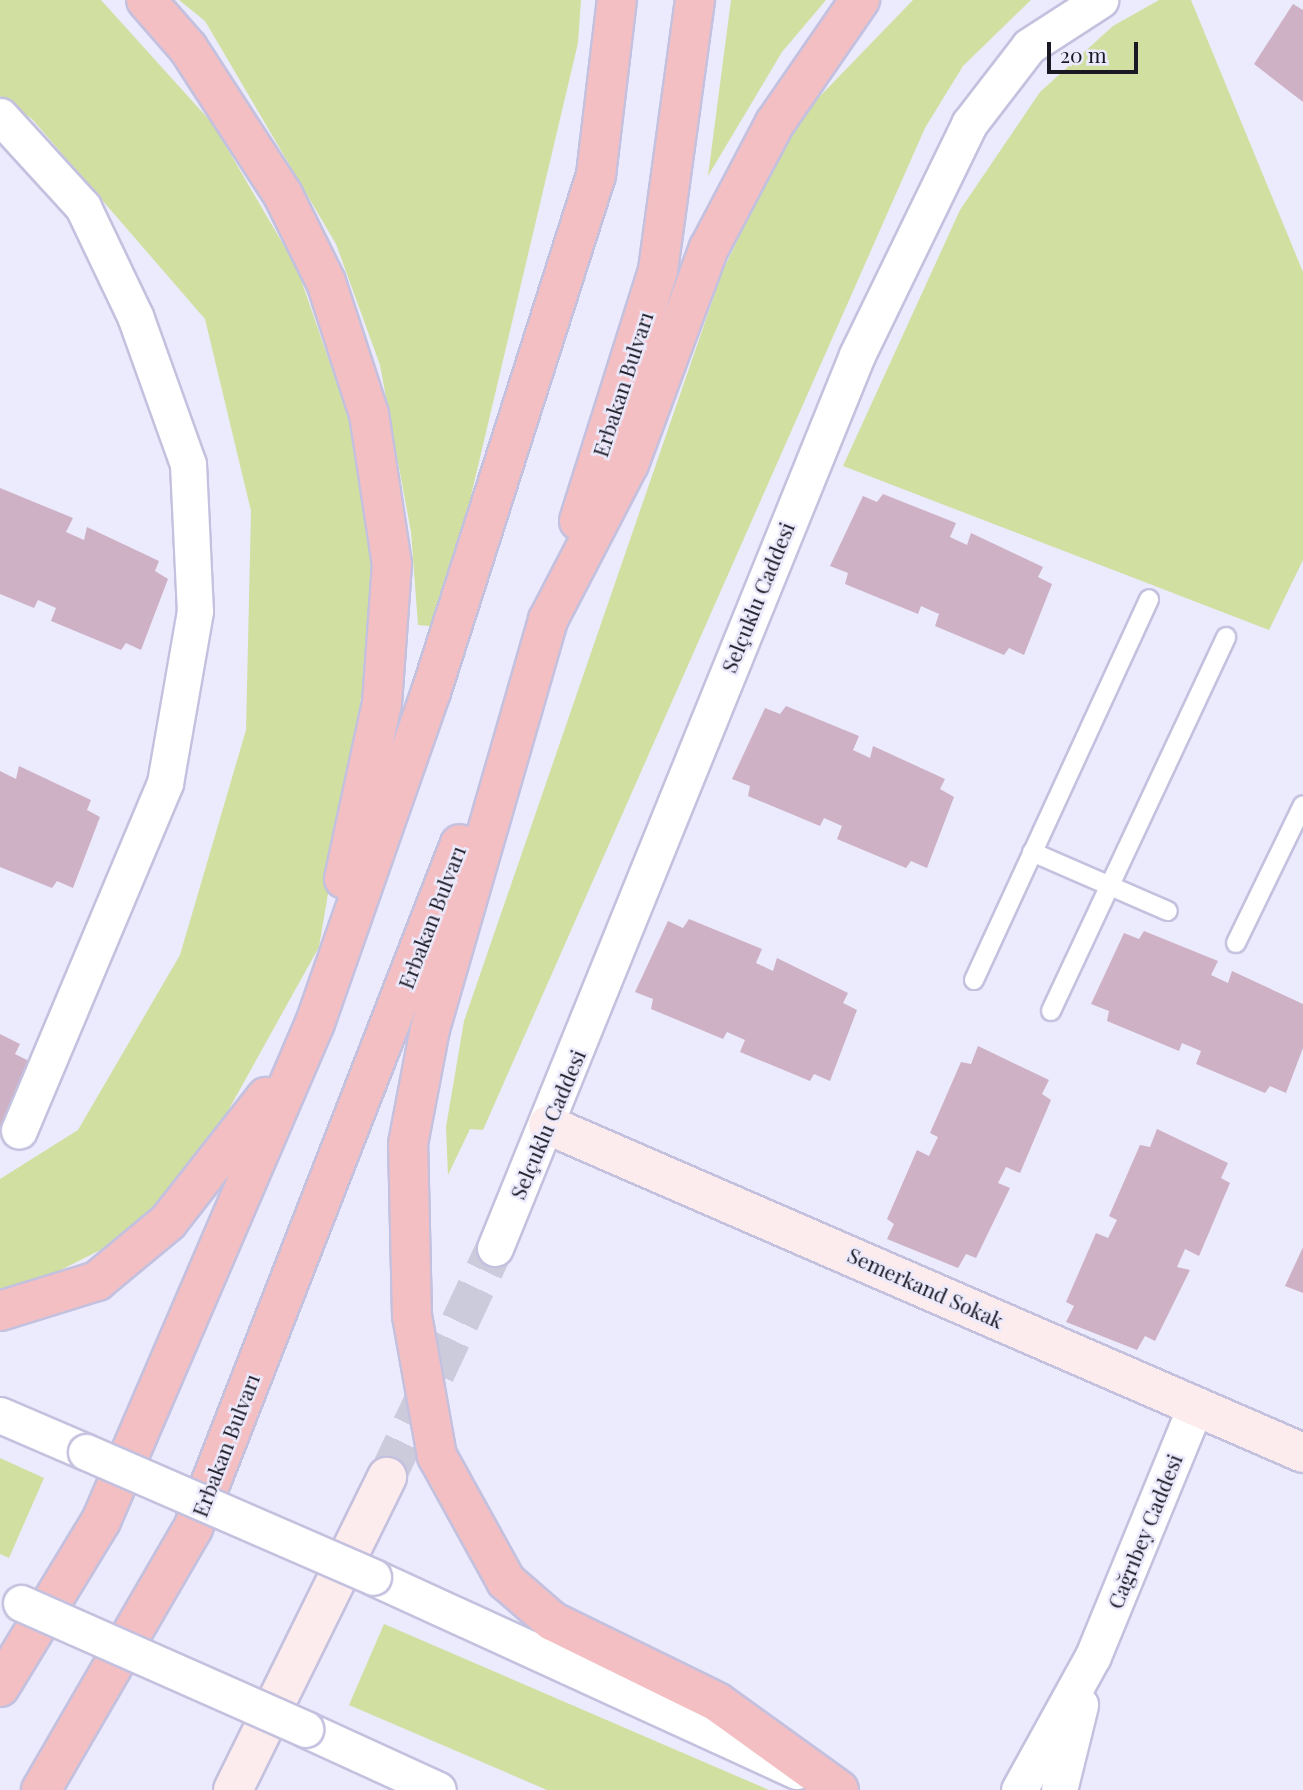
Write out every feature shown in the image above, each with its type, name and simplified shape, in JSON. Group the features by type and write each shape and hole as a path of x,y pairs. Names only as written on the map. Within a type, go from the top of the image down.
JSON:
{"highway":[{"path":"0,1311 97,1281 168,1223 241,1134 315,1023 382,703 391,565 378,458 341,323 282,195 188,48 146,0"},
{"path":"0,1686 101,1521 315,1023 431,692 596,174 617,0"},
{"name":"Erbakan Bulvarı","path":"41,1790 193,1528 548,620 658,270 695,0"},
{"path":"839,1790 717,1702 552,1621 506,1581 437,1455 412,1316 408,1144 430,1029 548,620 629,464 709,248 775,123 860,0"}],"street":[{"name":"Selçuklu Caddesi","path":"495,1248 548,1125 852,368 963,136 1029,46 1100,0"},
{"path":"0,116 83,207 135,316 188,464 195,611 165,783 19,1131"},
{"name":"Semerkand Sokak","path":"548,1125 1303,1453"},
{"name":"Cağrıbey Caddesi","path":"1018,1790 1093,1656 1196,1405"},
{"path":"0,1415 373,1577 839,1790"},
{"path":"233,1790 387,1477"},
{"path":"11,1599 438,1790"},
{"name":"Cağrıbey Caddesi","path":"1059,1790 1093,1656"}],"lane":[{"path":"974,980 1149,599"},
{"path":"1051,1011 1226,637"},
{"path":"1236,943 1303,805"},
{"path":"1032,852 1168,911"}],"green space":[{"path":"0,0 101,0 213,124 297,268 376,497 372,633 319,947 224,1118 138,1231 21,1290 0,1292 0,1179 78,1130 180,955 246,730 251,511 205,319 32,119 0,96"},
{"path":"179,0 581,0 578,43 440,627 418,625 411,532 380,365 336,244 205,21"},
{"path":"731,0 826,0 782,52 708,176"},
{"path":"913,0 1031,0 963,66 925,128 483,1130 470,1129 448,1175 446,1127 464,1021 723,270 795,122"},
{"path":"1159,0 1191,0 1303,272 1303,560 1269,630 843,466 960,210 1040,92 1113,26"},
{"path":"0,1458 44,1478 9,1558 0,1554"},
{"path":"384,1624 769,1790 547,1790 349,1705"}],"building":[{"path":"1293,4 1303,10 1303,102 1254,64"},
{"path":"0,488 73,518 66,532 84,540 87,527 159,561 155,571 168,579 141,650 126,643 121,650 51,621 56,608 38,600 34,608 0,594"},
{"path":"883,494 956,523 950,537 967,545 971,533 1043,567 1038,577 1052,584 1024,655 1009,648 1004,655 935,626 939,614 921,606 918,614 845,584 848,573 830,566 863,496 877,502"},
{"path":"786,706 859,736 853,750 870,758 873,746 945,779 940,789 954,797 927,868 911,861 906,868 837,839 842,826 824,818 820,826 748,796 750,786 732,779 765,708 780,714"},
{"path":"19,766 91,800 87,810 100,817 73,888 57,881 52,888 0,867 0,771 16,779"},
{"path":"689,919 762,949 756,963 773,971 777,958 848,993 843,1003 857,1010 830,1081 814,1074 810,1081 740,1052 745,1040 727,1032 723,1039 651,1009 653,999 635,992 668,921 683,928"},
{"path":"1144,931 1218,961 1211,975 1228,983 1232,971 1303,1004 1303,1048 1286,1093 1270,1086 1265,1093 1196,1064 1201,1051 1182,1043 1179,1051 1107,1021 1109,1011 1091,1004 1124,933 1139,939"},
{"path":"0,1034 20,1044 15,1054 29,1061 0,1135"},
{"path":"978,1046 1049,1080 1042,1094 1051,1100 1020,1173 1006,1167 998,1183 1010,1188 976,1258 966,1254 958,1268 887,1239 894,1224 887,1219 917,1150 929,1156 938,1137 930,1133 961,1062 971,1064"},
{"path":"1157,1129 1228,1163 1221,1178 1230,1183 1199,1256 1185,1249 1177,1267 1190,1270 1155,1341 1145,1336 1137,1350 1066,1322 1074,1306 1066,1302 1096,1233 1108,1238 1117,1220 1109,1216 1140,1145 1150,1147"},
{"path":"1303,1247 1303,1293 1285,1286"}],"tunnel":[{"path":"387,1477 495,1248"}]}
